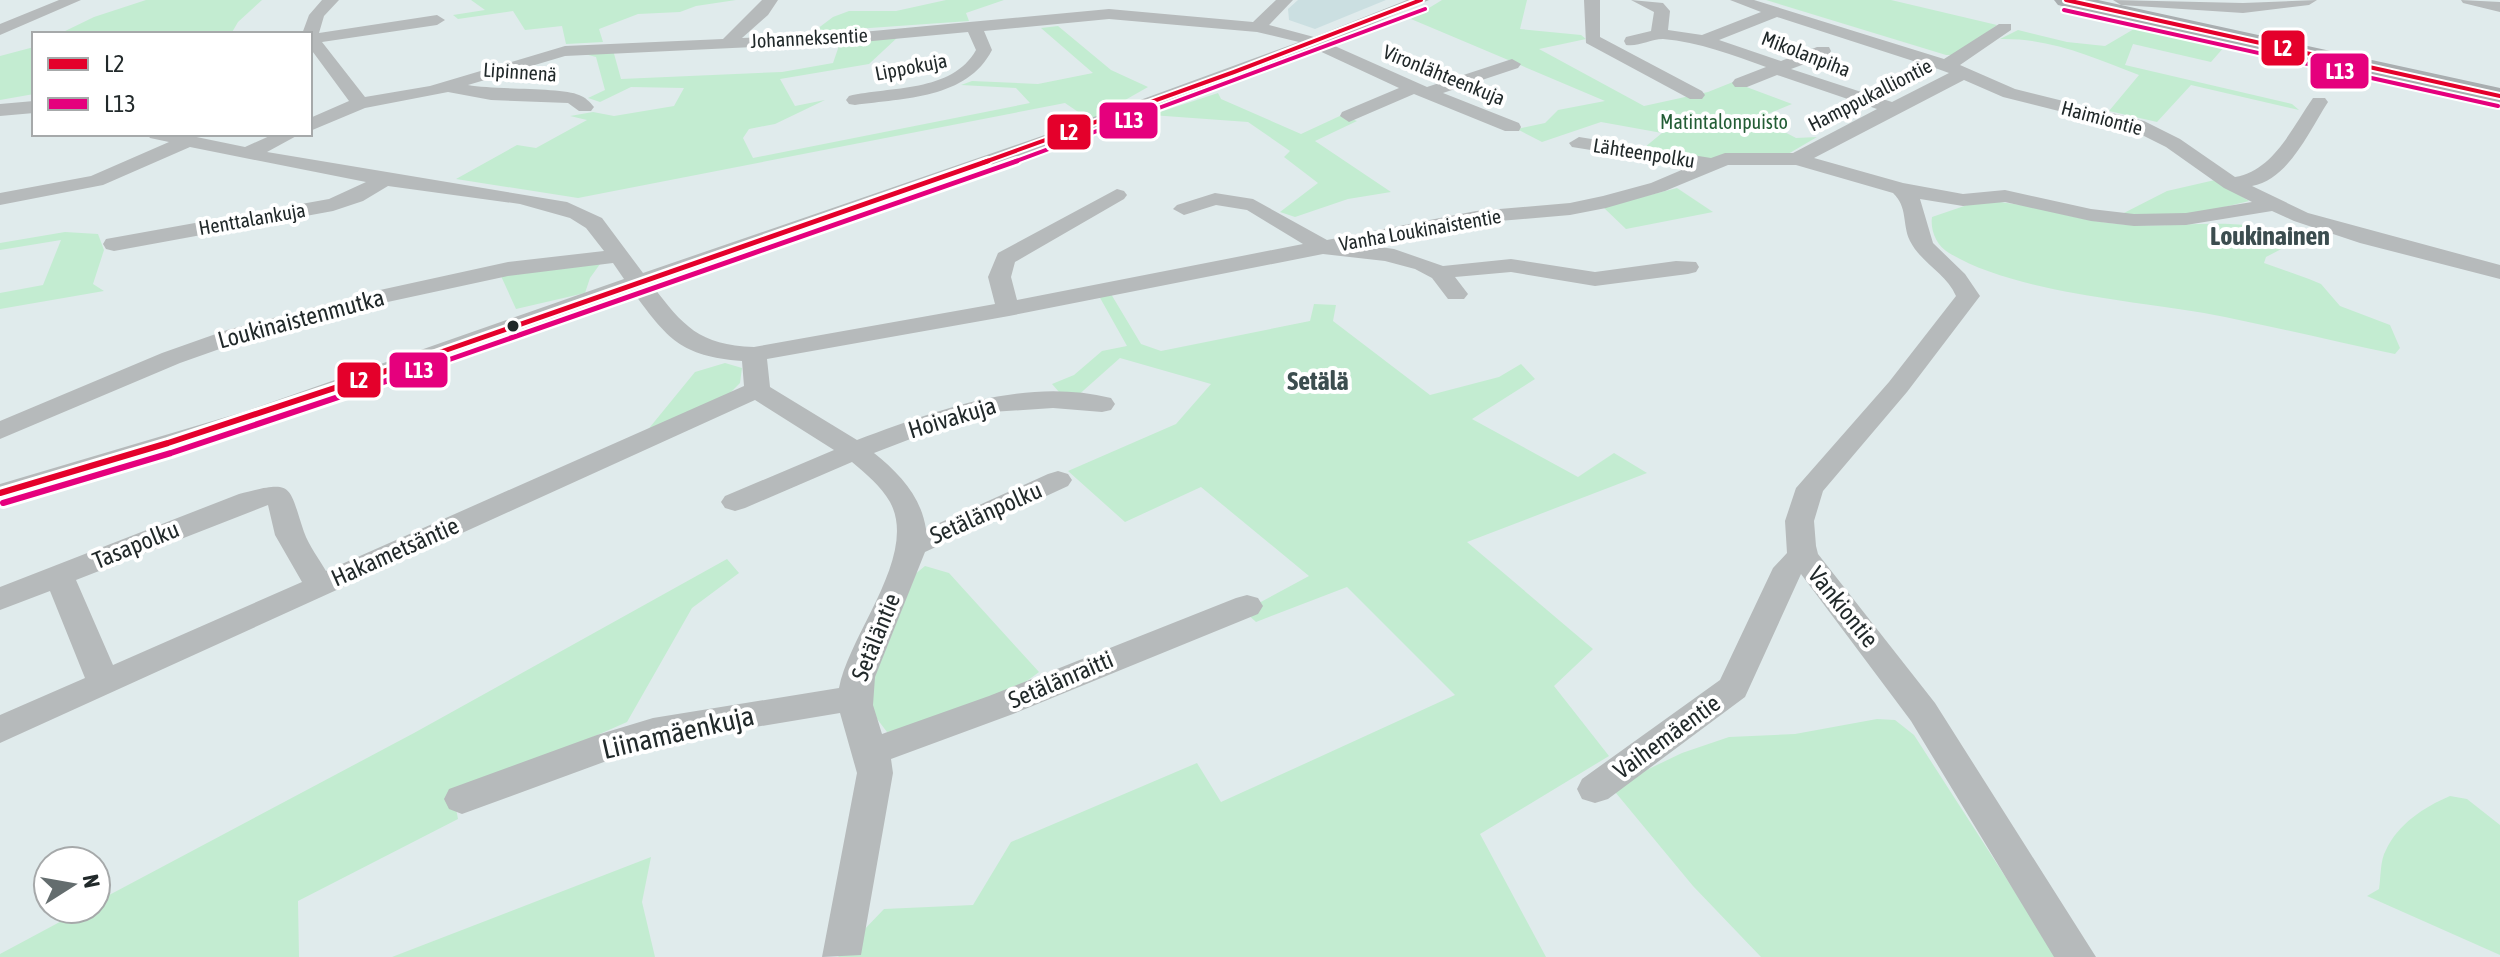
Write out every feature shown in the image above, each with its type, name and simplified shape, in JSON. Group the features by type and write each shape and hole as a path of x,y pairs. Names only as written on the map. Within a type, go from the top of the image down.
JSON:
{"highway":[{"path":"2066,0 2500,96"}],"street":[{"path":"0,30 73,0"},
{"path":"312,32 317,15 331,0"},
{"path":"729,42 738,29 765,9 770,0"},
{"path":"1257,27 1285,0"},
{"path":"0,493 180,441 637,283 1316,43 1421,0"},
{"path":"1592,0 1592,39 1696,95"},
{"path":"1632,41 1659,34 1662,11 1639,0"},
{"name":"Haimiontie","path":"1738,0 1944,65 2028,99 2137,125 2173,143 2231,184 2272,205 2368,238 2500,272"},
{"path":"2121,0 2235,8 2309,0"},
{"path":"2469,0 2500,7"},
{"name":"Johanneksentie","path":"312,124 360,103 450,87 565,51 862,37 974,27 1107,7 1257,27 1316,43"},
{"path":"1703,40 1776,12"},
{"path":"312,37 437,20"},
{"name":"Lippokuja","path":"855,100 944,84 965,77 984,50 974,27"},
{"path":"1944,65 1956,61 2005,27"},
{"name":"Mikolanpiha","path":"1659,34 1703,40 1893,108"},
{"path":"312,40 360,103"},
{"name":"Vironlähteenkuja","path":"1316,43 1512,127"},
{"path":"1741,83 1823,51"},
{"path":"1349,116 1420,90 1512,64"},
{"name":"Hamppukalliontie","path":"1797,159 1946,80 1965,74"},
{"name":"Lipinnenä","path":"450,87 491,95 572,98 585,107"},
{"path":"2231,184 2258,179 2273,169 2319,102"},
{"path":"0,110 32,107"},
{"name":"Vanha Loukinaistentie","path":"166,136 247,154 541,203 579,213 594,223 673,329 690,342 730,354 754,354 1009,309 1476,217 1570,209 1658,187 1710,163 1745,157 1797,159 1900,189 1963,200 2005,196 2107,218 2152,221 2186,219 2272,205"},
{"path":"247,154 286,136"},
{"path":"0,199 96,181 189,141"},
{"name":"Lähteenpolku","path":"1579,143 1710,163"},
{"name":"Henttalankuja","path":"114,244 333,205 356,197 386,179"},
{"name":"Vankiontie","path":"1900,189 1911,198 1921,241 1963,282 1968,296 1898,387 1810,488 1800,507 1797,530 1803,556 1923,712 2076,957"},
{"path":"1009,309 998,278 999,268 1006,258 1117,195"},
{"path":"1184,209 1215,199 1253,205 1323,247 1406,258 1440,273 1456,294"},
{"path":"1917,214 1963,200"},
{"name":"Loukinaistenmutka","path":"0,431 171,358 236,335 380,297 508,269 617,256"},
{"path":"1440,273 1491,265 1521,266 1561,276 1597,279 1688,267"},
{"path":"754,354 757,390 854,451 884,478 905,504 913,546"},
{"name":"Hakametsäntie","path":"0,730 757,390"},
{"name":"Hoivakuja","path":"735,502 854,451 943,417 990,404 1053,400 1102,404"},
{"name":"Setälänpolku","path":"913,546 1058,480"},
{"name":"Tasapolku","path":"0,599 249,500 274,495 281,498 290,535 320,586"},
{"name":"Setäläntie","path":"841,955 875,773 873,751 856,716 853,698 858,677 913,546"},
{"name":"Vaihemäentie","path":"1595,789 1733,688 1788,568 1803,556"},
{"path":"59,576 104,684"},
{"name":"Setälänraitti","path":"873,751 1001,705 1247,606"},
{"name":"Liinamäenkuja","path":"462,799 609,744 653,731 853,698"}],"shaded area":[{"path":"1298,0 1386,0 1315,29 1289,20 1288,9"}],"green space":[{"path":"146,0 262,0 238,22 232,32 63,32 94,17"},
{"path":"471,0 736,0 696,6 680,12 638,14 599,29 603,42 566,44 562,26 525,30 513,11 458,19 453,15 485,10"},
{"path":"946,0 1004,0 966,13 969,21 813,32 833,17 849,11 896,11"},
{"name":"Matintalonpuisto","path":"1442,0 1527,0 1520,29 1581,35 1586,39 1539,49 1644,106 1708,92 1733,82 1792,104 1758,118 1796,138 1817,137 1788,154 1711,159 1645,147 1662,133 1601,122 1542,142 1517,129 1545,123 1558,110 1605,101 1411,19"},
{"path":"1766,0 1891,0 1997,25 1956,55 1946,55"},
{"path":"1058,26 1111,70 1148,87 1090,120 1065,103 578,198 456,179 517,145 536,148 587,120 570,116 593,112 614,116 674,106 684,88 631,87 600,102 588,98 605,90 596,57 581,53 613,50 621,79 782,72 833,63 841,40 898,37 869,64 780,79 795,106 825,100 775,124 749,129 743,138 753,158 1030,103 1016,88 961,85 972,81 1038,84 1093,73 1041,28"},
{"path":"2139,26 2225,46 2211,62 2133,44 2125,65 2292,104 2299,110 2191,85 2157,122 2109,111 2139,75 2054,45 2000,39 2018,30 2067,42 2105,46"},
{"path":"32,48 32,94 0,100 0,56"},
{"path":"1218,93 1221,99 1301,134 1342,115 1357,121 1315,141 1391,192 1348,199 1295,217 1280,212 1318,183 1284,157 1290,151 1248,122 1151,115"},
{"path":"2215,180 2249,201 2192,215 2118,216 2167,191"},
{"path":"1677,188 1713,212 1626,229 1603,207"},
{"path":"1979,201 2014,204 2118,224 2229,224 2273,230 2295,237 2293,243 2266,257 2264,263 2321,284 2340,306 2390,325 2400,348 2395,354 2204,313 2073,293 2006,277 1949,253 1933,233 1932,217"},
{"path":"65,232 98,234 104,250 93,284 104,291 0,309 0,293 43,285 61,240 0,250 0,243"},
{"path":"600,264 590,278 585,293 516,309 501,276"},
{"path":"1111,294 1141,344 1161,351 1310,321 1314,304 1336,305 1333,321 1430,395 1499,377 1521,364 1535,379 1472,419 1578,477 1614,453 1647,473 1467,542 1593,649 1554,686 1609,756 1480,834 1546,957 838,957 884,909 973,905 1011,842 1197,763 1221,802 1455,695 1347,587 1256,622 1244,611 1309,576 1201,487 1125,522 1068,471 1176,424 1211,384 1120,358 1075,398 1059,392 1052,384 1074,375 1102,351 1127,346 1099,296"},
{"path":"725,363 742,368 740,383 727,396 646,432 695,372"},
{"path":"727,559 739,573 692,608 627,722 454,798 458,819 298,901 299,957 0,957 0,954 54,925 112,925 112,893 414,733"},
{"path":"925,566 949,573 1039,672 987,703 925,724 887,732 868,707 868,669 914,575"},
{"path":"1877,719 1895,720 1914,735 2057,957 1761,957 1693,886 1611,787 1682,753 1729,737 1795,734"},
{"path":"2450,796 2467,799 2500,825 2500,955 2367,896 2379,889 2384,854 2397,832 2421,811"},
{"path":"651,857 642,902 655,957 392,957"}],"transit line":[{"name":"L2","path":"0,493 168,443 418,359 1140,106 1421,0"},
{"name":"L2","path":"2066,0 2500,96"},
{"name":"L13","path":"3,503 171,453 421,369 1143,115 1425,9"},
{"name":"L13","path":"2064,10 2498,106"}],"district":[{"name":"Loukinainen","path":"2270,236"},
{"name":"Setälä","path":"1318,381"}]}
